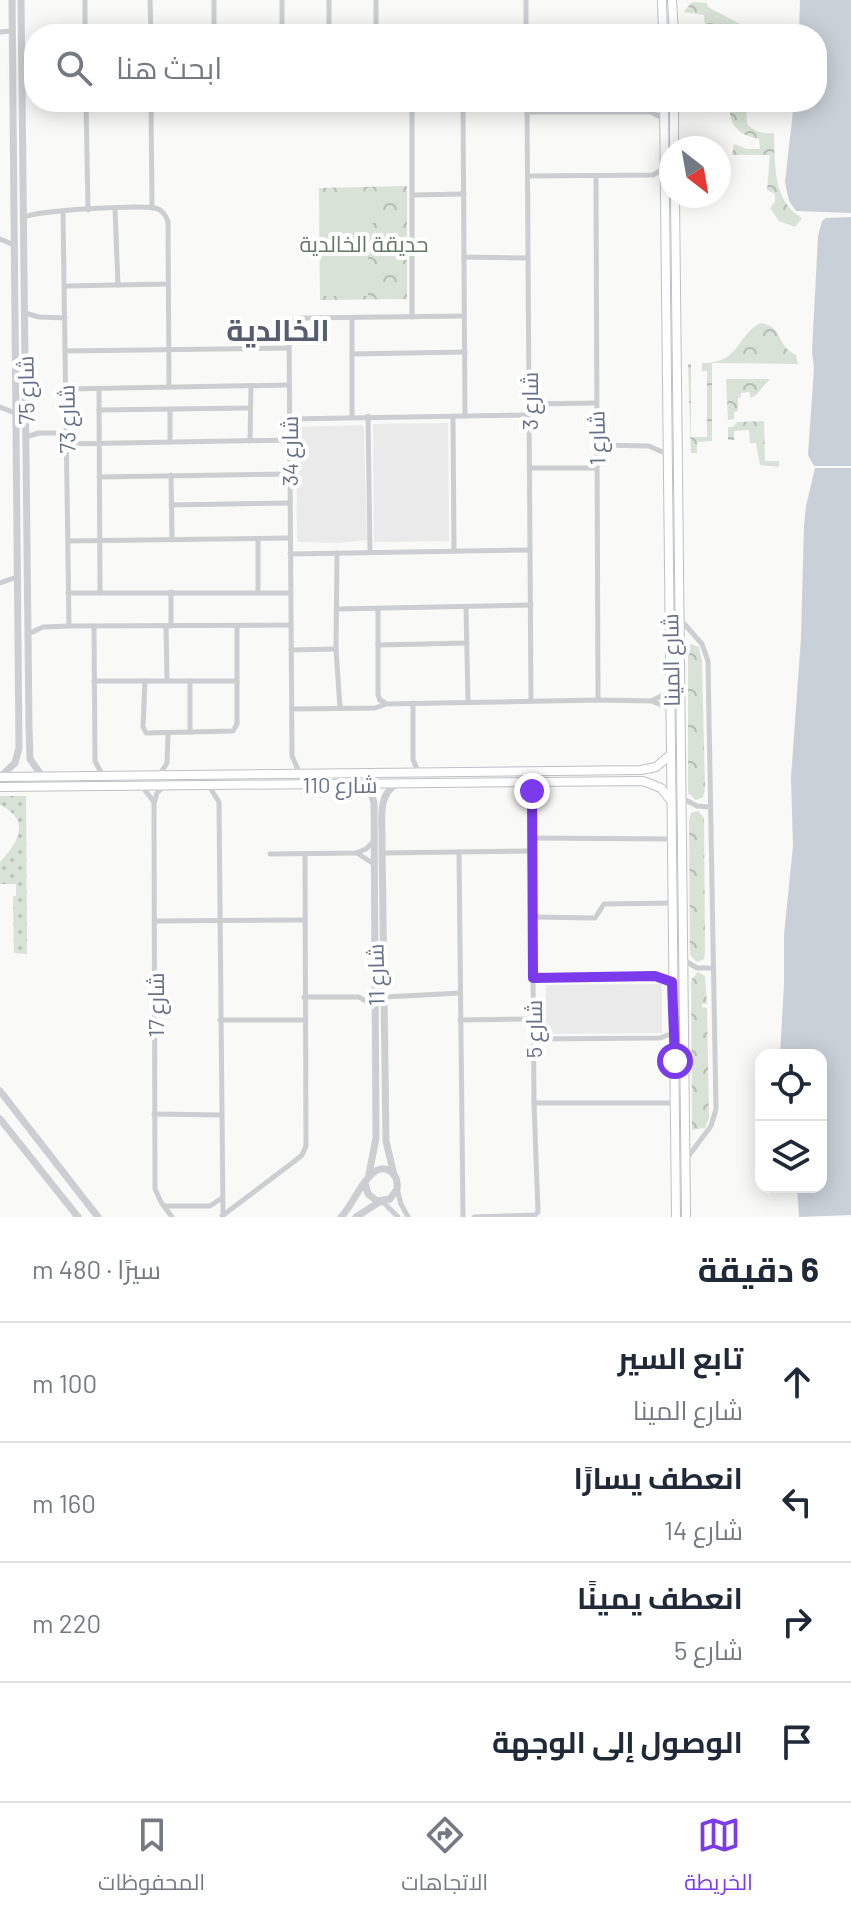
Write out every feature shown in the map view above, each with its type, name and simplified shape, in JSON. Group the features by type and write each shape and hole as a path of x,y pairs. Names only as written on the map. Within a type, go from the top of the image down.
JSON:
{"main road":[{"path":"662,0 666,24"},
{"path":"668,24 672,0"},
{"name":"شارع المينا","path":"664,136 665,112"},
{"path":"669,112 672,136"},
{"name":"شارع المينا","path":"665,208 670,692 676,708 681,797 686,1217"},
{"name":"شارع المينا","path":"675,208 680,644 671,755 671,839 676,1217"},
{"path":"665,260 676,283"},
{"path":"670,680 675,681 676,708"},
{"path":"671,755 651,769 657,776 653,783 671,801"},
{"name":"شارع 110","path":"0,777 651,769"},
{"path":"436,783 445,779 468,778 472,772"},
{"path":"355,784 354,778 369,774"},
{"name":"شارع 110","path":"0,787 653,783"},
{"path":"671,829 675,836 676,861 681,864"},
{"path":"674,1061 679,1064 679,1084 684,1090"}],"street":[{"name":"شارع 75","path":"12,0 17,758"},
{"name":"شارع 75","path":"21,0 30,759"},
{"path":"85,0 85,24"},
{"path":"150,0 151,24"},
{"path":"214,0 214,24"},
{"path":"282,0 282,24"},
{"path":"329,0 329,24"},
{"path":"376,0 376,24"},
{"path":"526,0 526,24"},
{"path":"0,32 17,30 17,44 22,50"},
{"path":"86,112 88,210"},
{"path":"151,112 152,208"},
{"path":"412,112 412,317"},
{"path":"463,112 465,416"},
{"path":"527,112 651,112 664,119"},
{"name":"شارع 3","path":"527,112 531,701"},
{"path":"529,176 653,175 659,172"},
{"path":"653,175 659,178"},
{"name":"شارع 1","path":"596,176 598,700"},
{"path":"413,195 464,194"},
{"path":"14,195 18,200 19,213 24,217 41,212"},
{"path":"24,207 41,212 160,210 168,221 169,387"},
{"path":"115,209 118,285"},
{"name":"شارع 73","path":"63,212 69,626"},
{"path":"0,239 14,234 18,236 23,251"},
{"path":"0,239 14,246"},
{"path":"464,257 528,258"},
{"path":"65,286 168,284"},
{"path":"25,313 65,318"},
{"path":"65,351 288,348 288,327 294,320 464,316"},
{"path":"25,324 39,317"},
{"path":"352,318 352,417"},
{"name":"شارع 34","path":"288,348 292,756 299,774"},
{"path":"352,354 465,352"},
{"path":"66,389 289,385"},
{"path":"250,441 251,386"},
{"path":"99,389 100,593"},
{"path":"1,407 15,401"},
{"path":"529,404 595,403"},
{"path":"1,407 16,415 21,433 26,437 39,433 67,433"},
{"path":"99,410 250,408"},
{"path":"170,409 170,442"},
{"path":"289,419 529,415"},
{"path":"368,416 370,552"},
{"path":"453,416 454,551"},
{"path":"26,427 39,433"},
{"path":"649,446 668,437"},
{"path":"67,444 289,440"},
{"path":"596,445 649,446 667,454"},
{"path":"530,468 596,468"},
{"path":"99,477 289,474"},
{"path":"171,475 172,540"},
{"path":"171,505 290,503"},
{"path":"68,541 290,538"},
{"path":"258,539 258,592"},
{"path":"290,554 530,550"},
{"path":"337,553 336,649 340,708"},
{"path":"2,583 17,577 22,580 27,597"},
{"path":"2,583 17,590"},
{"path":"167,680 171,592"},
{"path":"68,593 290,593"},
{"path":"336,609 531,605"},
{"path":"466,607 468,702"},
{"path":"378,609 379,698 386,704"},
{"path":"679,618 704,647 708,661 716,1109 713,1123 685,1161"},
{"path":"27,620 43,627"},
{"path":"28,634 43,627 69,626 291,625"},
{"path":"145,681 144,723 149,731 231,732 237,724 237,626"},
{"path":"94,627 95,761 103,776"},
{"path":"680,644 697,639"},
{"path":"378,645 467,643"},
{"path":"291,650 336,649"},
{"path":"94,681 237,681"},
{"path":"190,681 190,732"},
{"path":"652,701 670,692"},
{"path":"292,709 375,708 386,704 413,703 598,700 652,701 676,708"},
{"path":"413,703 413,760 419,773"},
{"path":"168,733 167,763 174,775"},
{"name":"شارع 34","path":"282,774 292,756"},
{"path":"0,777 17,758 24,762 30,759 42,776"},
{"path":"406,773 413,760"},
{"path":"85,776 95,761"},
{"path":"158,775 167,763"},
{"path":"526,782 533,794"},
{"name":"شارع 5","path":"474,1217 535,1215 538,1209 532,838 533,794 539,782"},
{"name":"شارع 11","path":"394,1175 386,1146 383,797 388,789 399,783"},
{"name":"شارع 11","path":"355,784 373,796 376,1145 367,1178"},
{"path":"141,785 154,803"},
{"path":"209,785 219,802 222,1216"},
{"path":"219,802 230,785"},
{"path":"154,803 157,793 165,786"},
{"path":"681,797 697,806 710,807"},
{"name":"شارع 17","path":"154,803 155,1189 163,1206"},
{"path":"681,815 697,806"},
{"path":"532,838 671,839"},
{"path":"270,854 356,853 366,849 374,840"},
{"path":"383,853 532,851"},
{"path":"459,852 463,1217"},
{"path":"356,853 374,864"},
{"path":"222,1216 305,1151 305,854"},
{"path":"374,893 379,899 380,918 384,923"},
{"path":"533,917 593,918 598,917 604,904 672,903"},
{"path":"156,921 304,920"},
{"path":"683,959 697,968 713,968"},
{"path":"683,978 697,968"},
{"path":"533,978 655,976 672,982"},
{"path":"359,997 375,985"},
{"path":"385,997 460,993"},
{"path":"304,997 359,997 375,1007"},
{"path":"460,1020 533,1019"},
{"path":"220,1020 305,1020"},
{"path":"534,1039 660,1038 673,1032"},
{"path":"375,1054 380,1063 380,1089 385,1092"},
{"path":"0,1091 98,1217"},
{"path":"534,1103 674,1103"},
{"path":"154,1114 221,1115"},
{"path":"0,1119 78,1217"},
{"path":"685,1132 704,1135"},
{"path":"341,1217 350,1208 367,1178 384,1169 394,1175 409,1216"},
{"path":"367,1178 366,1190 370,1197 382,1201 398,1217"},
{"path":"356,1217 390,1199 397,1189"},
{"path":"222,1198 228,1204 237,1205"},
{"path":"163,1206 210,1206 222,1198"},
{"path":"163,1206 172,1217"}],"shaded area":[{"path":"800,0 851,0 851,213 796,211 789,201 785,182 793,112 827,112 827,24 799,24"},
{"path":"851,217 851,466 814,466 808,455 818,236 822,221 826,218"},
{"path":"448,423 449,541 374,542 373,424"},
{"path":"362,425 367,540 299,542 296,430 298,427"},
{"path":"815,468 851,468 851,1215 799,1217 797,1193 827,1193 827,1049 780,1049 784,935 793,846 791,778 806,506"},
{"path":"662,984 662,1033 546,1034 546,985"}],"green space":[{"path":"692,2 707,3 708,7 740,24 705,24 704,15 684,12"},
{"path":"730,112 746,112 747,124 753,129 774,133 775,168 780,191 792,211 802,218 795,227 779,221 770,208 775,202 775,194 767,190 770,155 732,155 734,144 747,149 760,149 759,139 740,131"},
{"name":"حديقة الخالدية","path":"407,186 407,299 320,300 319,188"},
{"path":"380,191 381,222 368,224 368,296 323,296 323,192"},
{"path":"761,323 774,329 789,351 796,355 798,364 712,363 712,441 697,442 697,453 691,453 688,364 691,364 691,437 707,437 707,371 702,371 702,363 724,359"},
{"path":"726,379 770,379 755,396 750,398 750,392 741,393 738,411 734,412 734,419 728,420"},
{"path":"764,421 765,461 779,461 779,467 760,465 756,443 750,443 749,430 734,431 734,440 728,440 728,427 733,427 737,422"},
{"path":"691,644 699,647 702,661 705,789 703,797 696,800 688,793 688,647"},
{"path":"0,796 26,796 27,954 14,953 13,896 16,896 16,884 0,884 0,862 16,840 19,825 10,811 0,805"},
{"path":"698,811 704,818 705,953 704,959 697,962 690,955 689,821 691,813"},
{"path":"698,972 705,976 707,1004 702,1004 702,1007 707,1008 709,1118 705,1128 692,1130 691,980"}],"district":[{"name":"الخالدية","path":"278,329"}],"route":[{"path":"532,791 533,978 655,976 669,980 672,982 675,1061"}]}
